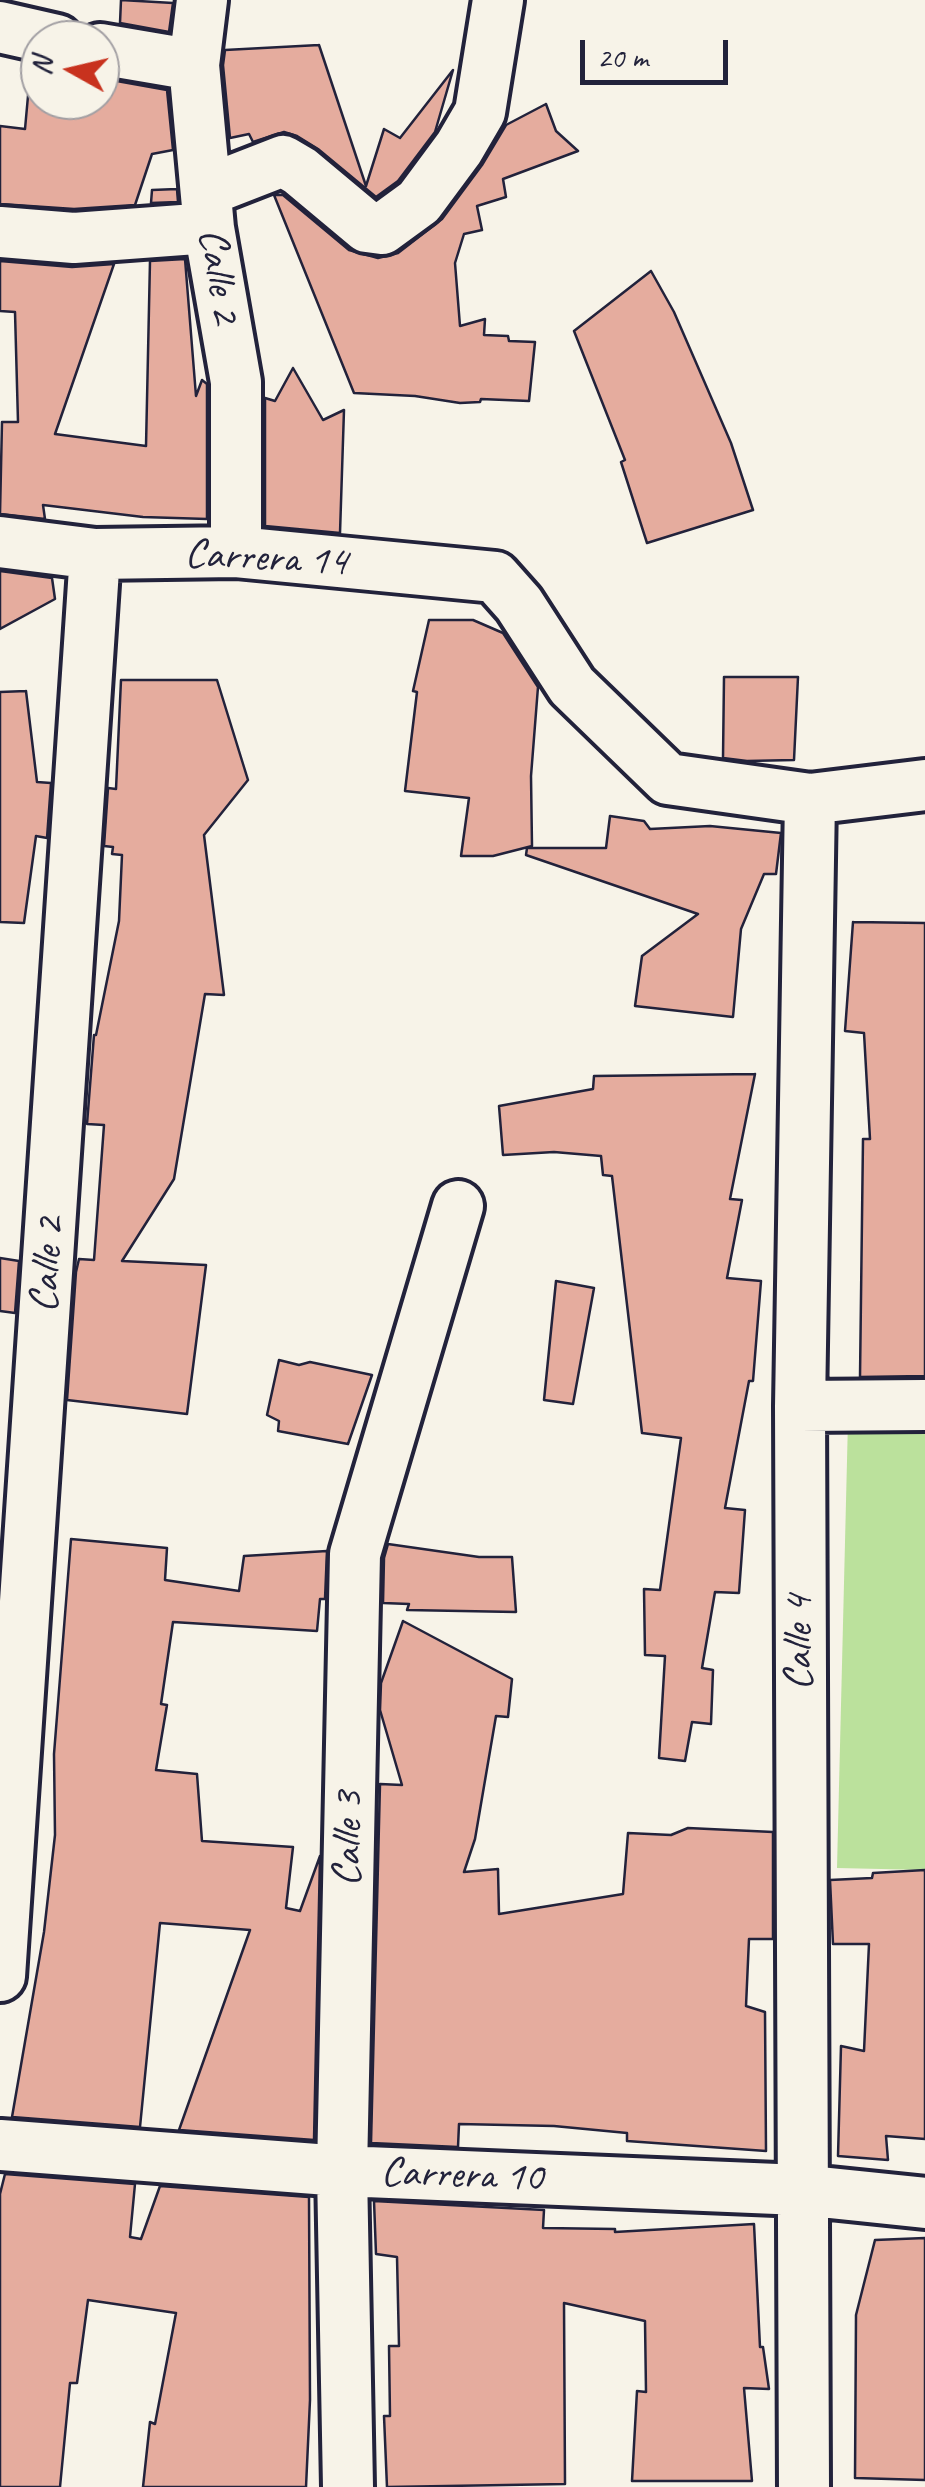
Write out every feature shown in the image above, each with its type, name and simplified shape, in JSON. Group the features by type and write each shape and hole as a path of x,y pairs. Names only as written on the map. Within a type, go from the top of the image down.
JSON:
{"street":[{"name":"Calle 2","path":"202,0 194,65 207,209 236,382 236,552"},
{"path":"0,232 74,238 207,209 283,161 367,228 382,230 419,202 460,148 480,112 498,0"},
{"path":"120,52 194,65"},
{"name":"Carrera 14","path":"0,542 95,554 236,552 495,577 519,604 572,686 668,779 810,799"},
{"name":"Calle 2","path":"0,1976 16,1510 95,554"},
{"path":"810,799 925,785"},
{"name":"Calle 4","path":"804,2487 800,1406 810,799"},
{"name":"Calle 3","path":"348,2487 342,2171 356,1554 458,1206"},
{"path":"800,1406 925,1405"},
{"name":"Carrera 10","path":"0,2145 342,2171 801,2190 925,2203"}],"green space":[{"path":"925,1419 925,1870 837,1868 848,1420"}],"building":[{"path":"121,0 173,3 169,32 120,23"},
{"path":"319,45 366,186 384,129 400,138 453,70 435,132 398,181 376,197 297,136 284,132 253,142 249,134 230,138 225,50"},
{"path":"120,82 167,90 173,150 152,154 135,205 74,209 0,204 0,126 25,129 26,120 120,120"},
{"path":"546,104 556,131 578,151 503,179 506,197 477,206 482,230 464,234 455,263 460,326 485,319 484,335 535,342 529,401 481,399 460,403 354,393 274,195 283,195 349,250 378,258 398,253 442,219 506,125"},
{"path":"177,189 178,202 151,203 152,190"},
{"path":"185,259 196,396 202,380 207,384 207,519 143,517 43,505 45,519 0,514 2,422 18,422 15,312 0,311 0,261 72,267 114,264 55,434 146,446 150,261"},
{"path":"651,271 674,312 731,443 753,510 647,543 621,462 625,460 574,331"},
{"path":"293,368 323,420 344,410 340,533 265,526 265,398 275,401"},
{"path":"0,571 52,578 55,599 0,629"},
{"path":"429,620 473,620 503,633 538,687 531,776 532,846 493,856 461,856 469,798 405,791 417,692 413,691"},
{"path":"724,677 798,677 794,760 723,758"},
{"path":"121,680 217,680 248,780 204,835 224,995 205,994 174,1179 122,1261 206,1265 187,1414 67,1400 76,1272 79,1259 94,1260 104,1125 87,1124 94,1035 119,921 122,855 112,854 113,847 104,846 108,788 116,789"},
{"path":"26,691 37,782 51,783 47,838 36,836 24,923 0,922 0,692"},
{"path":"610,816 644,821 650,829 710,826 781,833 776,874 764,874 741,929 733,1017 635,1006 642,956 698,914 526,855 527,848 606,848"},
{"path":"853,922 925,923 925,1376 860,1377 863,1139 870,1139 864,1033 845,1031"},
{"path":"755,1074 730,1199 742,1200 727,1278 761,1281 753,1381 749,1381 725,1508 745,1510 739,1593 715,1592 702,1668 713,1670 711,1724 692,1722 685,1761 659,1758 665,1656 645,1655 644,1589 660,1590 681,1438 642,1433 612,1176 603,1175 601,1156 554,1152 503,1155 499,1106 593,1089 594,1076"},
{"path":"0,1258 19,1261 15,1313 0,1311"},
{"path":"556,1281 594,1288 573,1404 544,1400"},
{"path":"279,1360 372,1375 348,1444 278,1431 279,1421 267,1415"},
{"path":"71,1539 167,1548 165,1580 239,1591 244,1556 327,1551 325,1599 320,1599 317,1631 173,1622 161,1704 167,1705 156,1770 197,1774 202,1841 293,1847 286,1908 300,1911 320,1856 314,2140 179,2130 250,1930 160,1923 140,2127 12,2117 44,1932 55,1835 54,1754"},
{"path":"388,1544 479,1557 512,1557 516,1612 407,1610 409,1604 383,1603"},
{"path":"403,1621 512,1679 508,1717 496,1716 475,1839 464,1872 498,1869 499,1914 623,1894 628,1833 671,1835 688,1828 773,1832 773,1939 749,1939 746,2006 765,2012 766,2151 627,2141 627,2133 554,2126 459,2124 458,2147 371,2143 380,1784 402,1785 380,1710 381,1683"},
{"path":"925,1870 925,2139 886,2136 888,2160 838,2156 841,2046 864,2051 869,1944 833,1944 830,1880"},
{"path":"5,2174 135,2184 130,2237 141,2239 160,2186 309,2197 310,2400 306,2487 143,2487 150,2422 155,2424 176,2313 88,2300 77,2383 70,2383 60,2487 0,2487 0,2194"},
{"path":"374,2201 544,2210 543,2228 615,2232 754,2224 760,2347 769,2389 744,2388 752,2481 632,2481 637,2391 646,2392 645,2321 564,2303 565,2484 387,2487 384,2416 390,2416 389,2346 399,2346 397,2257 376,2254"},
{"path":"925,2238 925,2480 855,2478 856,2315 875,2240"}]}
